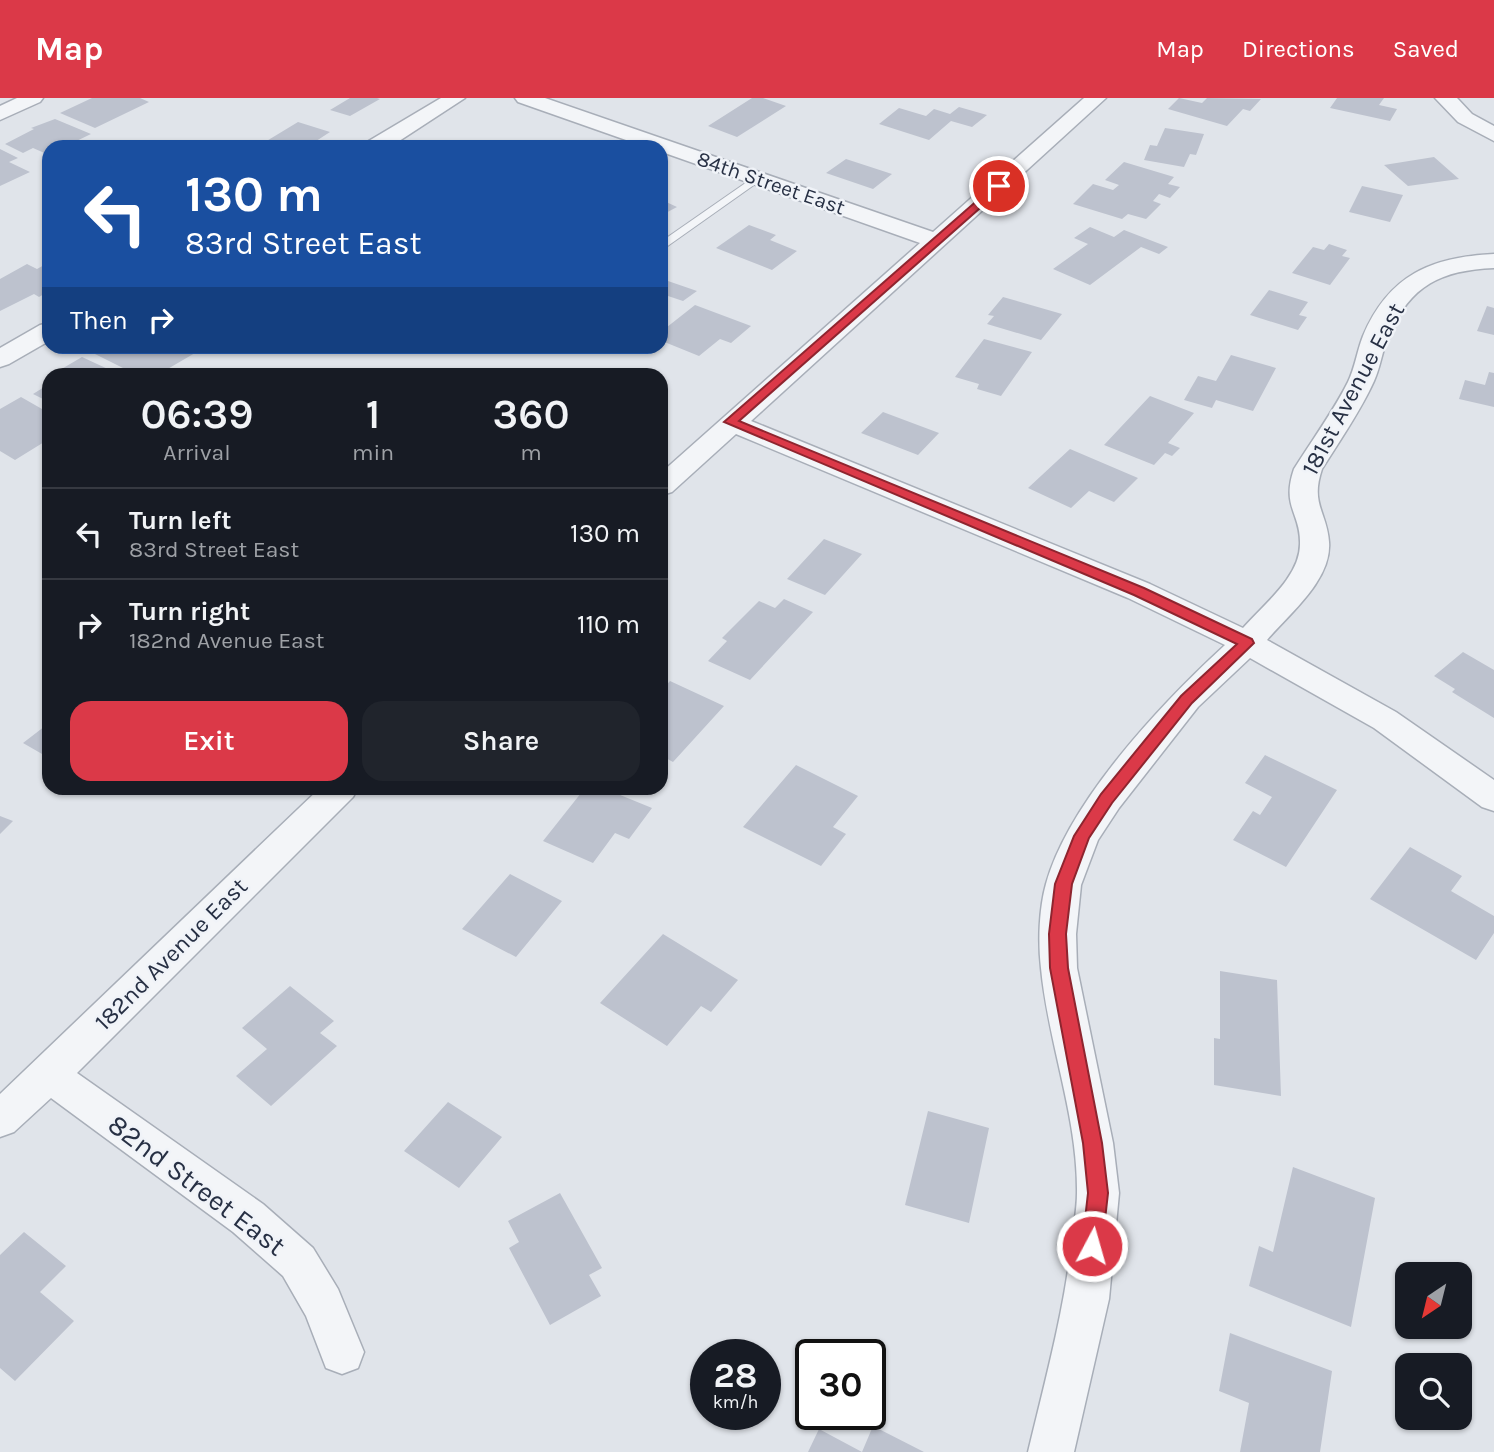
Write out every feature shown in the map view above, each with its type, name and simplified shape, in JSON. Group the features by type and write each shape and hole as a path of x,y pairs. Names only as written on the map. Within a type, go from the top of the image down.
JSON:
{"street":[{"path":"0,114 33,98"},
{"path":"387,140 455,98"},
{"name":"84th Street East","path":"525,98 647,140"},
{"path":"668,480 1096,98"},
{"path":"1445,98 1465,118 1494,135"},
{"name":"84th Street East","path":"668,147 939,241"},
{"name":"181st Avenue East","path":"1051,1452 1087,1298 1098,1193 1093,1143 1059,968 1058,934 1063,884 1082,836 1107,799 1187,699 1247,643 1309,572 1315,543 1303,500 1303,484 1308,469 1360,381 1376,336 1395,303 1421,275 1435,268 1468,261 1494,261"},
{"path":"0,359 42,334"},
{"path":"731,422 1139,591 1247,643 1338,692 1424,746 1494,797"},
{"name":"182nd Avenue East","path":"0,1119 49,1075 334,795"},
{"name":"82nd Street East","path":"49,1075 248,1218 298,1262 323,1304 342,1352"}],"lane":[{"path":"668,242 757,178"}],"building":[{"path":"92,98 140,98 149,102 95,128 60,113"},
{"path":"350,98 380,99 350,116 330,110"},
{"path":"752,98 763,98 786,106 737,137 708,126"},
{"path":"1179,98 1202,103 1207,98 1261,99 1250,111 1243,109 1227,126 1168,109"},
{"path":"1337,98 1384,98 1379,105 1397,109 1390,121 1330,108"},
{"path":"959,107 987,115 972,127 951,121 929,140 879,124 899,108 926,116 934,109 950,114"},
{"path":"55,119 91,134 79,140 42,140 42,152 33,148 23,153 5,144 34,129 31,128"},
{"path":"298,122 330,132 318,140 268,140"},
{"path":"1165,128 1204,134 1196,155 1190,154 1184,167 1144,160 1150,145 1157,146"},
{"path":"0,149 18,158 9,162 30,172 0,186"},
{"path":"1434,157 1459,179 1408,186 1384,165"},
{"path":"846,159 892,174 873,189 826,173"},
{"path":"1124,162 1174,177 1168,184 1180,187 1170,198 1159,194 1153,201 1161,204 1146,219 1128,214 1122,219 1073,204 1093,184 1113,190 1119,185 1105,180"},
{"path":"1362,186 1403,195 1390,222 1349,212"},
{"path":"668,203 677,207 668,212"},
{"path":"749,225 776,235 770,240 797,251 772,270 716,248"},
{"path":"1090,227 1114,237 1124,230 1168,247 1159,254 1141,247 1090,285 1053,269 1088,244 1074,238"},
{"path":"1329,244 1347,250 1342,256 1350,258 1330,285 1292,273 1313,247 1324,250"},
{"path":"27,264 37,269 42,266 42,295 39,297 34,294 0,311 0,279"},
{"path":"668,281 697,291 683,301 668,296"},
{"path":"1269,290 1308,302 1299,315 1307,317 1298,330 1250,315"},
{"path":"1003,297 1062,314 1041,340 987,324 994,316 988,315"},
{"path":"695,305 751,326 731,343 720,339 699,356 668,343 668,326"},
{"path":"1487,306 1494,308 1494,335 1477,331"},
{"path":"984,339 1032,352 1001,396 977,389 979,384 955,377"},
{"path":"95,354 193,354 169,368 123,368"},
{"path":"1231,355 1276,368 1253,411 1216,400 1212,408 1184,400 1198,376 1216,381"},
{"path":"82,357 106,368 63,368"},
{"path":"1489,372 1494,373 1494,407 1459,399 1465,380 1485,385"},
{"path":"42,388 42,398 33,394"},
{"path":"1150,396 1194,413 1168,443 1180,448 1172,456 1165,453 1154,465 1104,445"},
{"path":"21,397 42,409 42,443 15,460 0,451 0,409"},
{"path":"883,412 939,433 918,455 861,433"},
{"path":"1070,449 1138,478 1114,502 1089,491 1071,508 1028,488"},
{"path":"824,539 862,554 825,595 787,579"},
{"path":"784,599 813,612 750,680 708,661 727,641 722,638 759,601 775,608"},
{"path":"1463,652 1494,670 1494,718 1452,692 1455,689 1434,676"},
{"path":"670,681 724,706 673,762 668,759"},
{"path":"42,728 42,754 23,743"},
{"path":"1265,755 1337,790 1286,867 1233,840 1253,811 1260,815 1272,797 1245,783"},
{"path":"796,765 858,796 833,827 846,834 821,866 743,827"},
{"path":"579,795 620,795 652,808 629,839 615,833 593,863 543,841"},
{"path":"0,816 13,821 0,834"},
{"path":"1410,847 1462,876 1451,891 1494,916 1494,933 1476,960 1370,899"},
{"path":"510,874 562,901 516,957 462,929"},
{"path":"663,934 738,980 711,1012 701,1006 667,1046 600,1003"},
{"path":"1220,971 1277,980 1281,1096 1214,1085 1214,1038 1220,1039"},
{"path":"290,986 334,1021 320,1033 337,1046 271,1106 236,1076 267,1049 242,1028"},
{"path":"448,1102 502,1137 459,1188 404,1151"},
{"path":"928,1111 989,1128 969,1223 905,1205"},
{"path":"1293,1167 1375,1198 1351,1327 1249,1286 1259,1246 1273,1252"},
{"path":"560,1193 602,1268 589,1275 601,1296 550,1325 509,1248 519,1242 508,1221"},
{"path":"24,1232 66,1266 40,1292 74,1321 15,1381 0,1368 0,1255"},
{"path":"1230,1333 1332,1371 1320,1452 1240,1452 1249,1403 1219,1391"},
{"path":"821,1430 862,1452 808,1452"},
{"path":"871,1430 881,1430 924,1452 862,1452"}],"route":[{"path":"999,186 731,422 1139,591 1247,643 1187,699 1107,799 1082,836 1063,884 1058,934 1059,968 1093,1143 1098,1193 1092,1246"}]}
